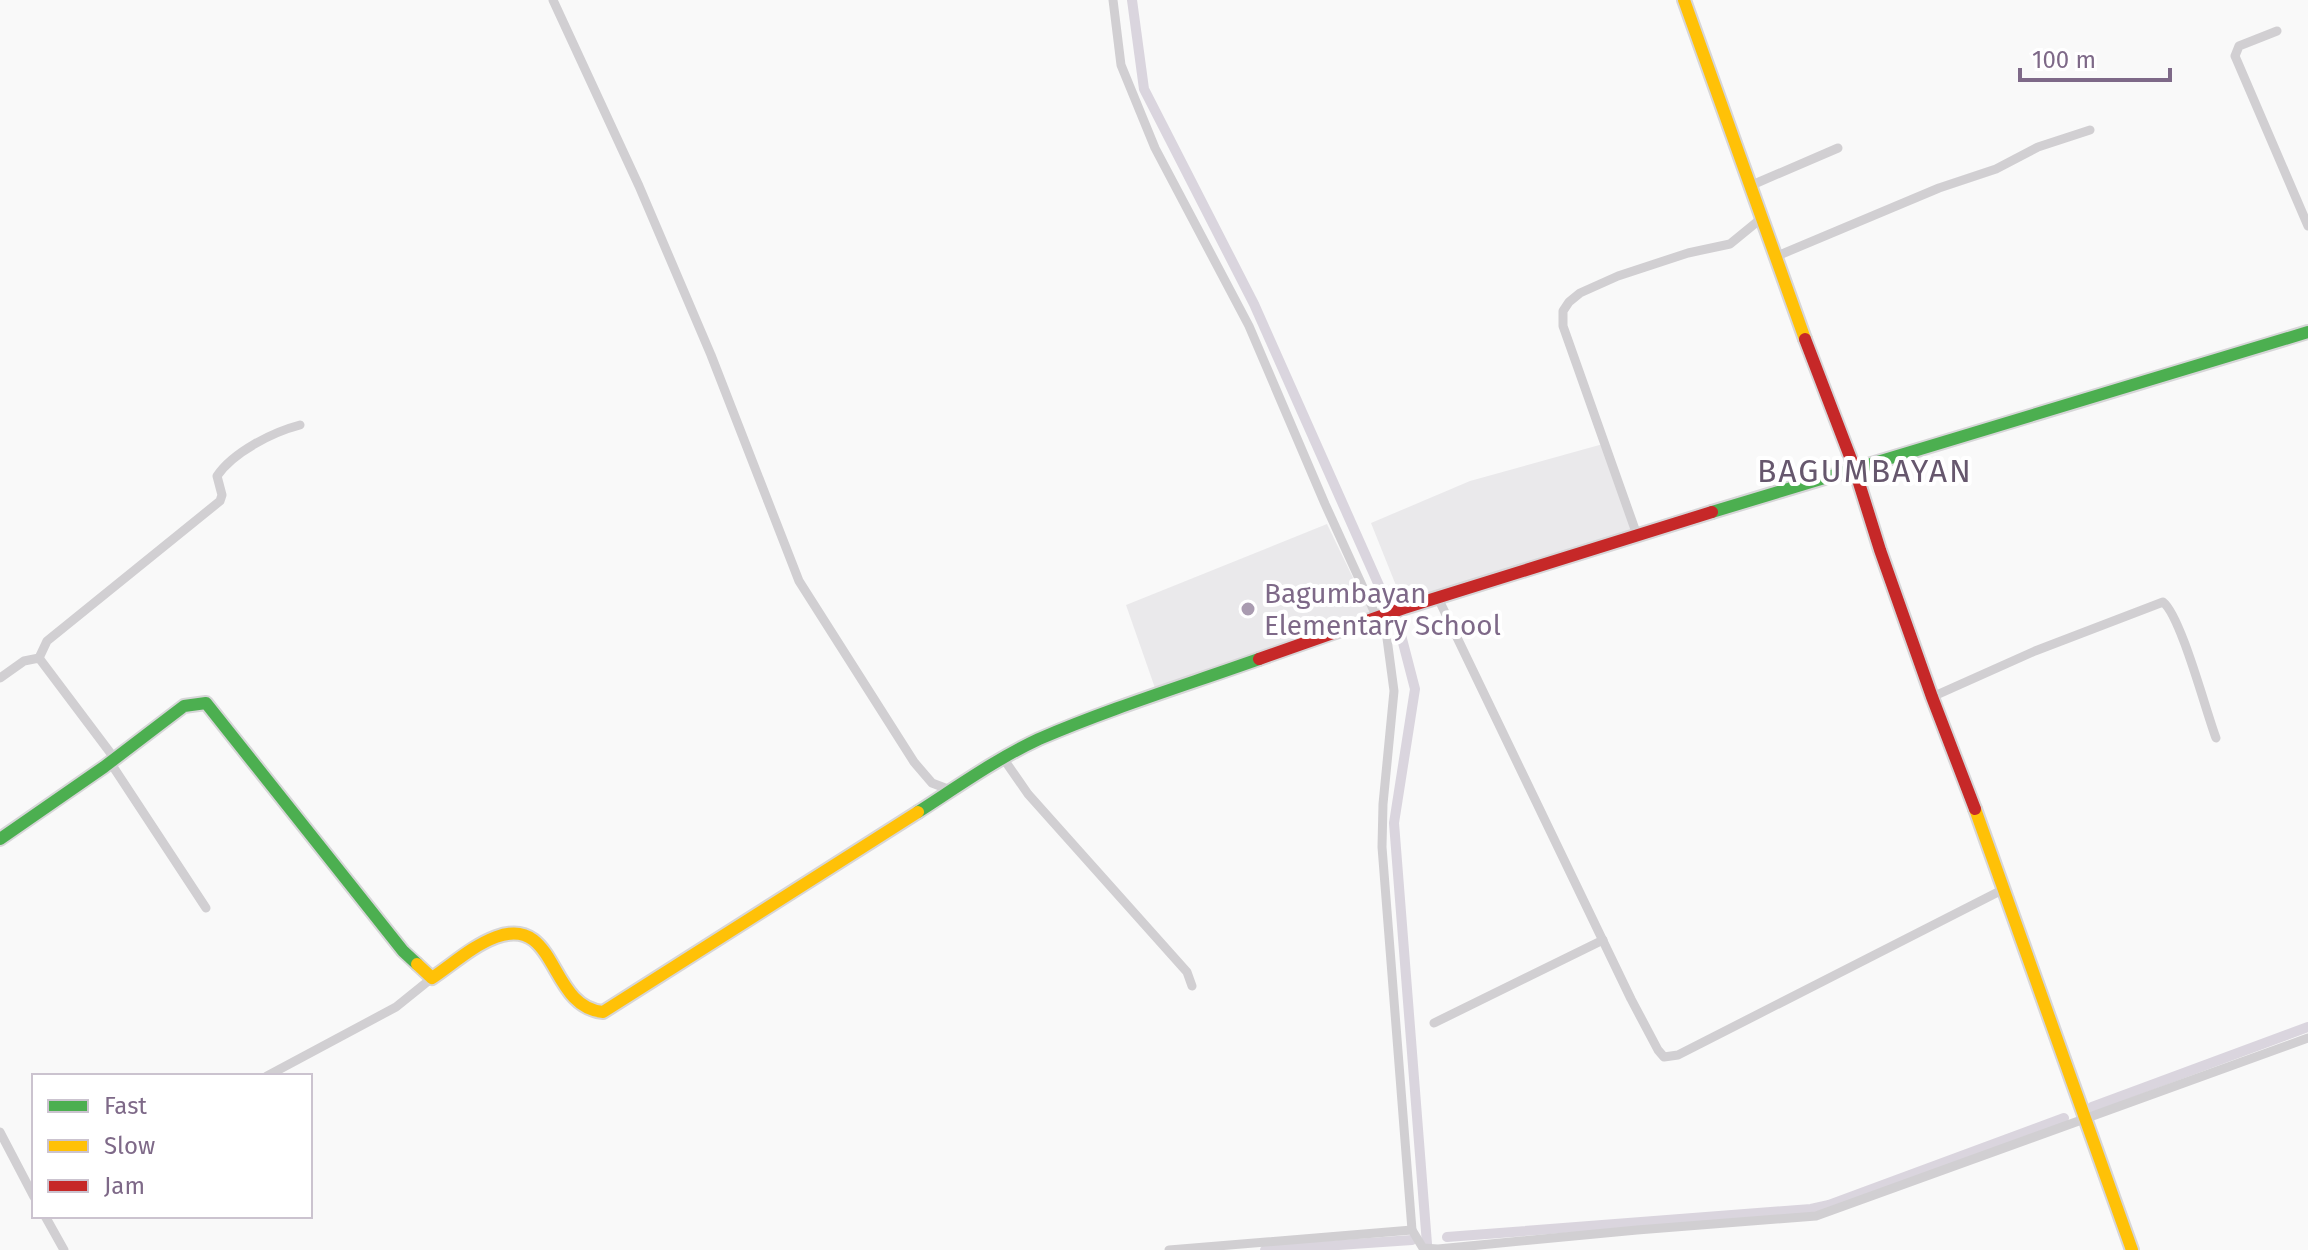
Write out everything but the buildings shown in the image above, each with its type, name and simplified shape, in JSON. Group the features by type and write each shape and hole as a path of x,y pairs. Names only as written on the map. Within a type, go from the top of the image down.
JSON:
{"street":[{"path":"553,0 639,186 711,355 799,581 914,762 932,783 953,791"},
{"path":"1113,0 1121,65 1155,148 1249,326 1325,504 1383,616 1394,691 1382,847 1412,1230 1423,1248 1438,1250 1816,1216 2308,1038"},
{"path":"1684,0 1854,467 1932,697 1962,772 2132,1250"},
{"path":"2277,31 2239,46 2235,56 2308,226"},
{"path":"1777,256 1871,215 1996,169 2038,147 2090,130"},
{"path":"1752,185 1838,148"},
{"path":"1637,535 1563,326 1563,311 1580,293 1618,276 1688,253 1730,244 1763,217"},
{"path":"271,1074 396,1007 432,978 489,940 504,934 520,933 532,938 542,947 578,1004 595,1014 603,1012 1003,758 1105,713 1404,608 1854,467 2308,332"},
{"path":"39,658 47,641 220,501 222,495 217,476 226,466 270,435 300,425"},
{"path":"1438,598 1658,1050 1669,1058 2004,889"},
{"path":"1932,697 2035,651 2163,602 2170,609 2180,634 2216,738"},
{"path":"0,678 24,661 39,658"},
{"path":"39,658 113,761 206,908"},
{"path":"0,839 113,761 184,706 199,702 210,706 403,951 432,978"},
{"path":"1003,758 1028,794 1187,972 1192,986"},
{"path":"932,783 934,803"},
{"path":"1434,1023 1603,940"},
{"path":"0,1132 32,1193"},
{"path":"46,1218 64,1250"},
{"path":"1169,1250 1412,1230"}],"shaded area":[{"path":"1603,444 1633,529 1403,603 1371,523 1470,481"},
{"name":"Bagumbayan Elementary School","path":"1327,524 1370,613 1155,688 1126,605"}],"waterway":[{"path":"1132,0 1144,89 1254,304 1401,635 1415,689 1394,823 1427,1244"},
{"path":"2092,1107 2308,1027"},
{"path":"1447,1237 1811,1209 2064,1118"},
{"path":"1265,1250 1412,1240"}],"traffic: fast":[{"path":"1712,512 2308,332"},
{"path":"918,812 992,764 1039,739 1259,659"},
{"path":"0,839 104,767 184,706 206,703 403,951 417,964"}],"traffic: slow":[{"path":"1684,0 1805,339"},
{"path":"1975,809 2132,1250"},
{"path":"417,964 432,978 487,941 516,933 531,938 543,949 572,995 585,1006 603,1012 918,812"}],"traffic: jam":[{"path":"1805,339 1854,467 1932,697 1975,809"},
{"path":"1259,659 1404,608 1712,512"}],"place":[{"name":"Bagumbayan Elementary School","path":"1248,609"}],"district":[{"name":"BAGUMBAYAN","path":"1865,471"}]}
